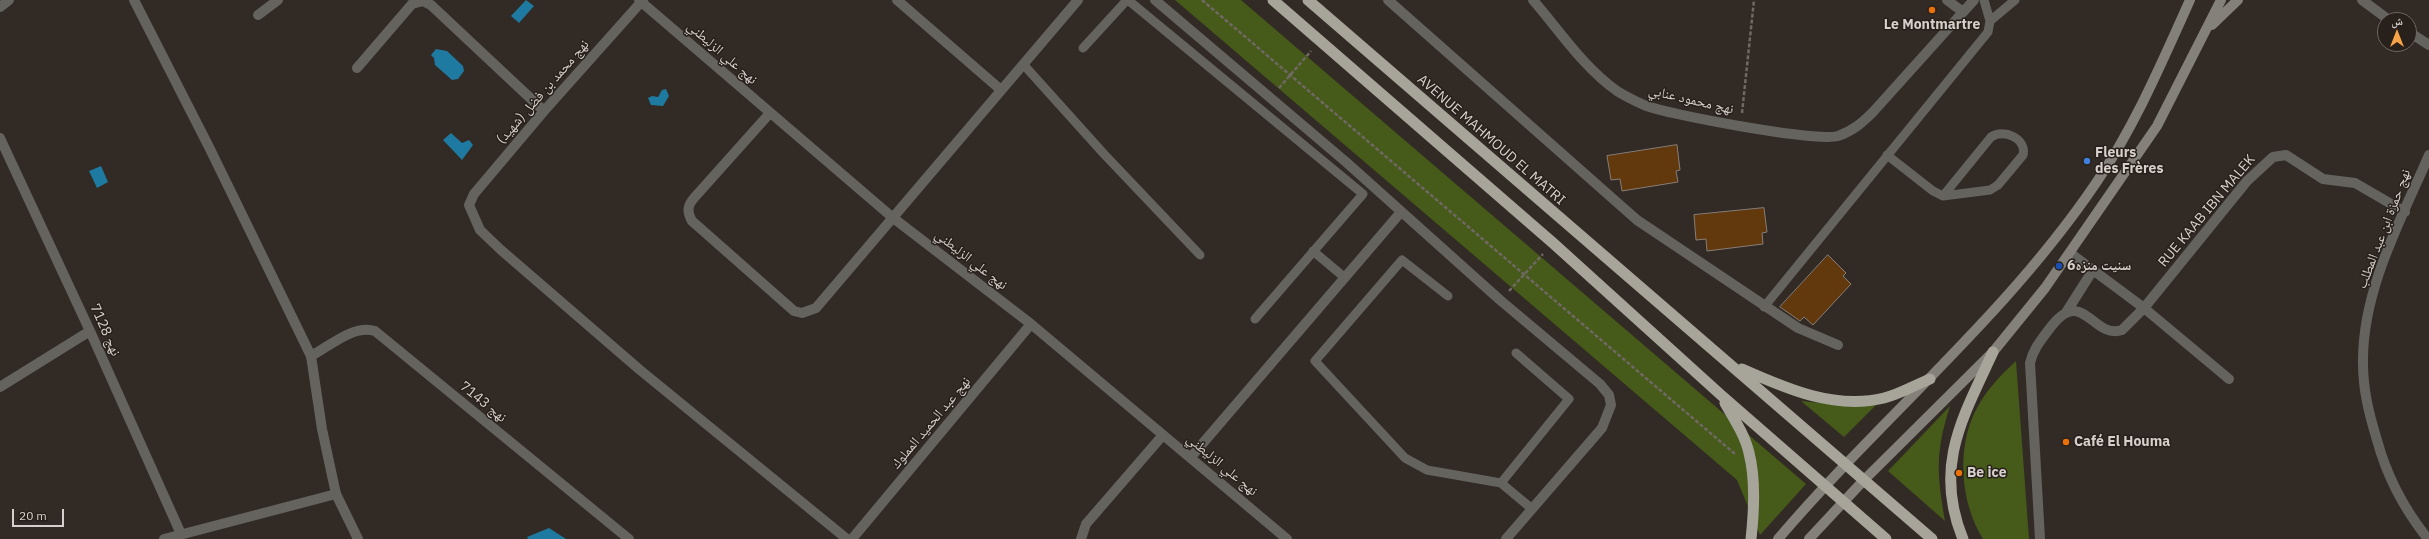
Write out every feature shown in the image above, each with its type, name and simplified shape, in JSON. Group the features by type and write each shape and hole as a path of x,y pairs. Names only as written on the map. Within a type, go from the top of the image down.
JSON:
{"highway":[{"path":"1273,0 1553,243 1721,395 1825,484 1886,539"},
{"name":"AVENUE MAHMOUD EL MATRI","path":"1308,0 1431,109 1731,364 1932,539"},
{"path":"1963,539 1953,508 1950,488 1953,448 1966,411 1993,352"},
{"path":"1731,364 1786,389 1814,397 1840,401 1885,397 1930,379"},
{"path":"1721,395 1746,442 1752,469 1753,505 1751,539"}],"main road":[{"path":"1778,539 1825,484 1930,379 2033,267 2096,183 2145,99 2190,0"},
{"path":"1809,539 1864,480 1993,352 2070,253 2157,126 2221,0"},
{"path":"2206,31 2238,0"}],"street":[{"path":"0,7 9,0"},
{"path":"134,0 242,213 312,356 322,429 336,494 358,539"},
{"path":"258,14 278,0"},
{"path":"897,0 1001,90"},
{"path":"770,114 689,204 689,215 692,221 794,311 802,313 816,308 1078,0"},
{"path":"1155,0 1358,172 1500,300 1600,384 1609,395 1611,405 1602,428 1531,508 1506,539"},
{"path":"1388,0 1637,220 1764,307 1798,328 1838,345"},
{"name":"نهج محمود عنابي","path":"1533,0 1601,79 1619,92 1645,105 1678,114 1741,126 1813,136 1838,136 1858,126 1873,112 1974,0"},
{"path":"1947,0 1963,12"},
{"path":"2362,0 2378,12"},
{"path":"357,68 412,4 423,1 431,5 544,111"},
{"name":"نهج محمد بن فضل (شهيد)","path":"641,1 544,111 474,194 469,205 480,230 501,250 640,370 847,539"},
{"name":"نهج علي الزليطني","path":"641,1 770,114 892,217 1031,324 1287,539"},
{"path":"2417,37 2429,45"},
{"name":"نهج 7128","path":"0,138 90,331 181,534"},
{"name":"RUE KAAB IBN MALEK","path":"2067,311 2080,312 2109,331 2116,332 2129,325 2247,181 2273,157 2286,155 2323,179 2355,183 2404,212"},
{"name":"نهج حمزة ابن عبد المطلب","path":"2428,539 2416,524 2393,486 2367,407 2364,379 2364,347 2371,304 2380,272 2429,155"},
{"path":"1191,457 1344,276 1401,212"},
{"path":"2070,253 2144,308 2229,379"},
{"path":"2040,539 2030,363 2038,344 2056,321 2067,311 2093,270"},
{"name":"نهج عبد الحميد المملوك","path":"852,539 1031,324"},
{"name":"نهج 7143","path":"312,356 358,330 367,328 375,331 629,539"},
{"path":"0,387 90,331"},
{"path":"1081,539 1086,524 1163,435"},
{"path":"164,539 181,534 204,534 336,494"}],"lane":[{"path":"1083,48 1128,0 1363,194 1255,319"},
{"path":"1764,307 1988,32 1990,21 1984,0"},
{"path":"1990,21 2014,0"},
{"path":"1022,64 1104,154 1200,255"},
{"path":"1887,155 1933,191 1943,196 1990,190 1998,185 2024,155 2025,149 2022,144 2005,132 1998,132 1991,137 1943,196"},
{"path":"1313,251 1344,276"},
{"path":"1448,296 1402,260 1314,361 1405,458 1427,470 1500,483 1531,508"},
{"path":"1500,483 1569,399 1516,353"}],"path":[{"path":"1202,0 1752,469"},
{"path":"1741,126 1754,0"},
{"path":"1270,97 1320,40"},
{"path":"1500,300 1553,243"}],"green space":[{"path":"1175,0 1241,0 1806,484 1760,535 1737,480"},
{"path":"2016,361 2029,539 1983,539 1969,508 1965,491 1964,456 1966,439 1970,423 1981,401 1995,383"},
{"path":"1801,401 1842,405 1880,401 1844,437"},
{"path":"1950,406 1942,437 1939,464 1940,490 1945,521 1888,471"}],"water":[{"path":"526,0 534,6 519,23 511,16"},
{"path":"436,49 447,51 463,66 464,71 458,79 452,80 435,65 434,58 431,55"},
{"path":"666,89 669,96 663,106 651,105 648,98 652,96 658,97 662,90"},
{"path":"451,133 462,143 469,140 473,145 462,160 443,140"},
{"path":"101,166 108,182 97,188 89,171"},
{"path":"549,528 566,539 528,539 527,537"}],"building":[{"path":"1677,145 1680,170 1676,171 1678,182 1622,191 1620,179 1611,180 1607,156"},
{"path":"1764,208 1767,232 1762,233 1763,244 1707,251 1706,239 1696,240 1694,215"},
{"path":"1828,255 1846,273 1843,276 1851,284 1813,325 1804,317 1800,321 1780,307"}],"place":[{"name":"Le Montmartre","path":"1932,10"},
{"name":"Fleurs des Frères","path":"2087,161"},
{"name":"سنيت منزه6","path":"2059,266"},
{"name":"Café El Houma","path":"2066,442"},
{"name":"Be ice","path":"1959,473"}]}
